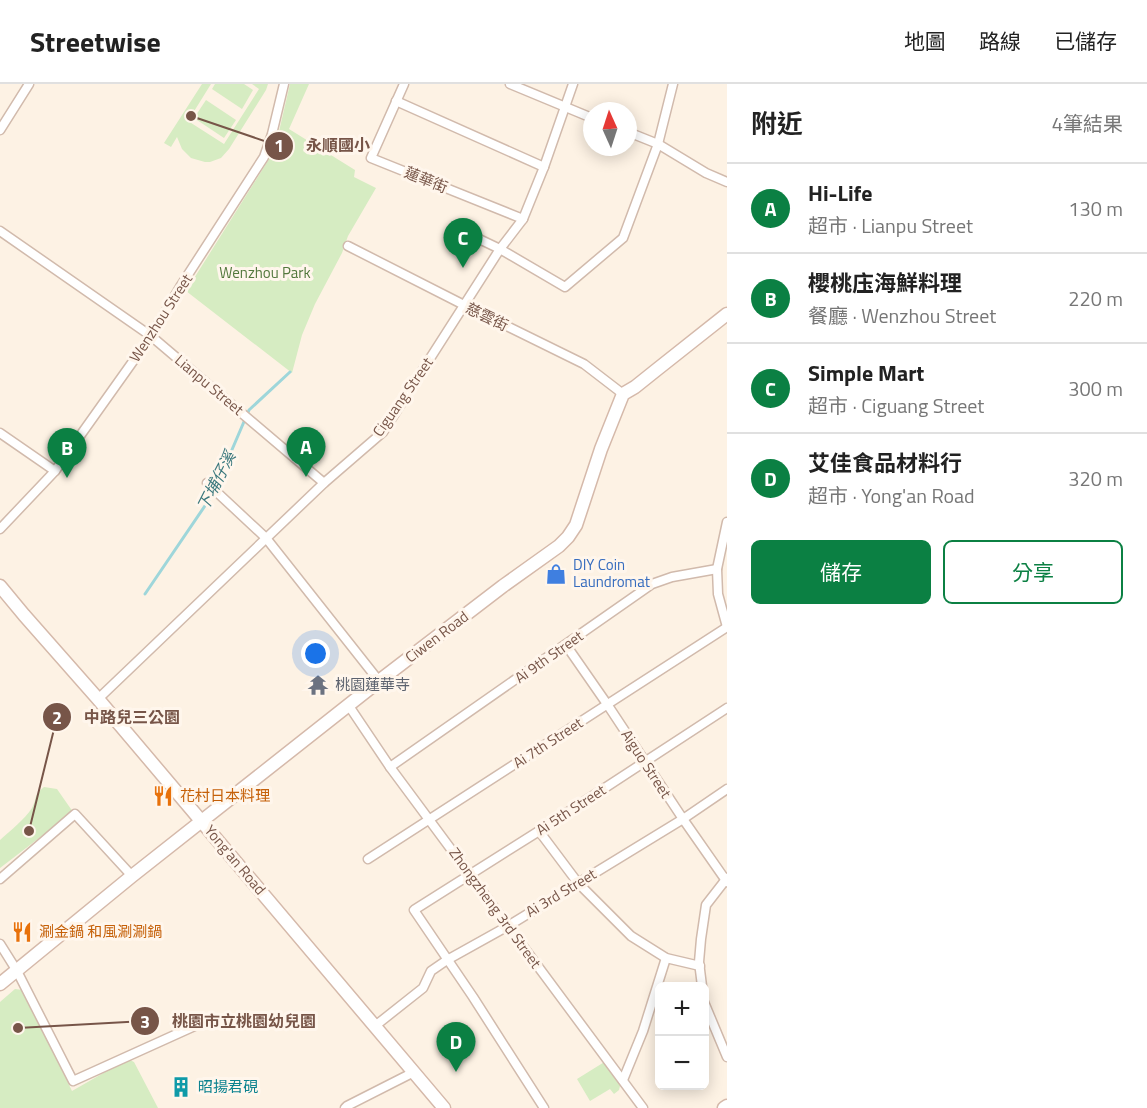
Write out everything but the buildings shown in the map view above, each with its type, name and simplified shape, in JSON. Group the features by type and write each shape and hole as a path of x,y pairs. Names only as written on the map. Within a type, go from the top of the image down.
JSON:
{"street":[{"path":"0,130 29,84"},
{"name":"Wenzhou Street","path":"0,529 55,471 151,336 264,157 284,84"},
{"name":"蓮華街","path":"404,84 371,158 523,219"},
{"path":"510,84 583,114"},
{"name":"Ciguang Street","path":"98,699 324,483 383,432 500,249 523,219 573,84"},
{"path":"456,228 500,249 565,287 623,238 658,144 673,84"},
{"path":"396,101 544,167"},
{"path":"637,136 658,144 706,173 727,182"},
{"name":"Lianpu Street","path":"0,231 151,336 324,483"},
{"name":"慈雲街","path":"348,246 584,364 622,394"},
{"path":"622,394 635,387 727,314"},
{"name":"Ciwen Road","path":"0,984 132,876 379,681 559,546 576,525 622,394"},
{"path":"0,433 55,471"},
{"path":"212,488 266,538 379,681"},
{"path":"727,522 717,569 718,594 727,627"},
{"name":"Ai 9th Street","path":"390,766 652,584 672,577 717,569"},
{"name":"Yong'an Road","path":"0,586 444,1108"},
{"name":"Ai 7th Street","path":"368,859 727,627"},
{"name":"Aiguo Street","path":"566,645 726,880"},
{"name":"Zhongzheng 3rd Street","path":"349,706 390,766 644,1108"},
{"name":"Ai 5th Street","path":"447,960 414,910 727,708"},
{"name":"Ai 3rd Street","path":"375,1026 423,988 431,971 447,960 508,926 683,819 727,789"},
{"path":"0,879 75,814 132,876"},
{"path":"539,831 578,883 631,936 666,958 700,966"},
{"path":"702,982 701,939 706,905 726,880"},
{"path":"0,944 17,971 73,1082 199,1024"},
{"path":"623,1080 644,1030 666,958"},
{"path":"447,960 544,1108"},
{"path":"709,1012 727,1057"},
{"path":"345,1108 414,1072"}],"green space":[{"path":"202,84 211,84 188,121 224,144 259,89 252,84 268,84 229,149 221,158 210,162 191,158 182,149 177,137 171,147 164,143"},
{"path":"215,84 244,84 253,90 242,109 212,89"},
{"name":"Wenzhou Park","path":"290,84 309,84 289,129 355,170 354,177 376,188 348,236 342,253 315,304 302,335 292,373 186,291 271,156"},
{"path":"206,100 236,120 224,138 194,118"},
{"path":"44,787 57,789 73,812 0,868 0,840 29,812 40,790"},
{"path":"15,989 23,990 72,1091 128,1059 134,1062 158,1108 0,1108 0,1002"},
{"path":"606,1061 621,1082 619,1090 614,1094 610,1089 590,1101 577,1079"}],"waterway":[{"name":"下埔仔溪","path":"145,594 213,494 249,410 290,372"}],"place":[{"name":"永順國小","path":"191,116"},
{"name":"Simple Mart","path":"463,268"},
{"name":"Hi-Life","path":"306,477"},
{"name":"櫻桃庒海鮮料理","path":"67,478"},
{"name":"DIY Coin Laundromat","path":"556,574"},
{"name":"桃園蓮華寺","path":"318,685"},
{"name":"花村日本料理","path":"163,796"},
{"name":"中路兒三公園","path":"29,831"},
{"name":"涮金鍋 和風涮涮鍋","path":"22,932"},
{"name":"桃園市立桃園幼兒園","path":"18,1028"},
{"name":"艾佳食品材料行","path":"456,1072"},
{"name":"昭揚君硯","path":"181,1087"}]}
